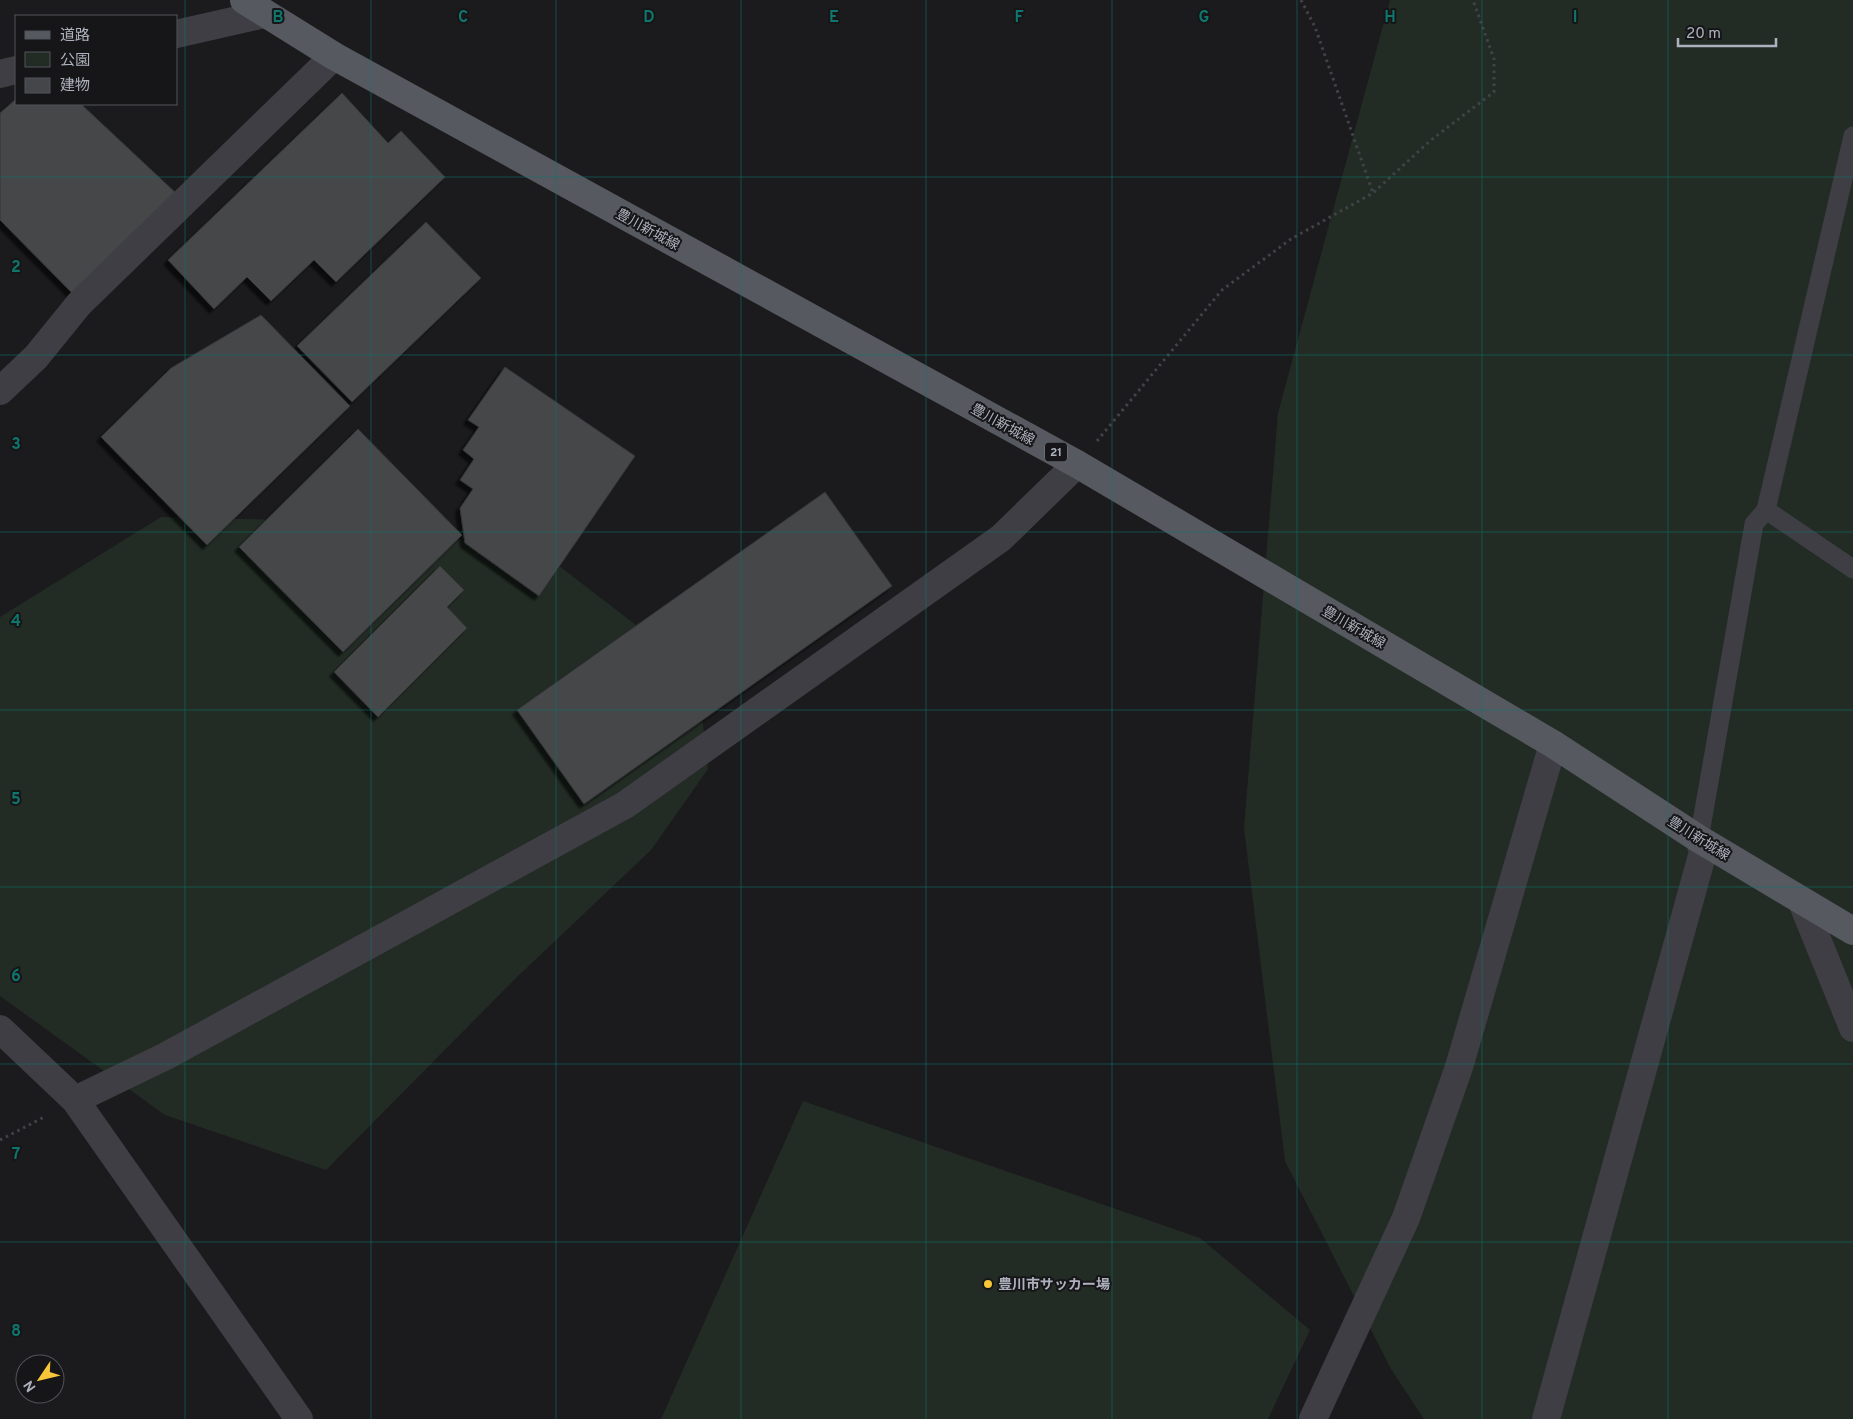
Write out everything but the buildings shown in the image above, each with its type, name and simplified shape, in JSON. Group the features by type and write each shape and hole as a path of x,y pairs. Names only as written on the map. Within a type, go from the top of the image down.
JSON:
{"main road":[{"name":"豊川新城線","path":"254,7 334,56 1078,464 1553,744 1698,839 1853,931"}],"street":[{"path":"178,33 254,7"},
{"path":"0,392 36,357 79,304 334,56"},
{"path":"0,74 15,70"},
{"path":"75,1100 166,1056 625,805 1001,538 1078,464"},
{"path":"1313,1419 1406,1218 1459,1067 1553,744"},
{"path":"1546,1419 1703,852 1698,839"},
{"path":"1802,902 1853,1028"},
{"path":"0,1029 75,1100 299,1419"}],"lane":[{"path":"1698,839 1754,524 1766,510 1853,136"},
{"path":"1766,510 1853,569"}],"path":[{"path":"1301,0 1315,27 1373,193"},
{"path":"1078,464 1222,290 1291,239 1373,193 1431,140 1494,92 1494,59 1473,0"},
{"path":"0,1140 75,1100"}],"green space":[{"path":"1390,0 1853,0 1853,1419 1424,1419 1391,1369 1285,1161 1244,828 1278,413"},
{"path":"161,517 379,522 550,559 697,672 708,769 651,850 515,979 326,1170 165,1115 0,996 0,617"},
{"name":"豊川市サッカー場","path":"803,1101 1200,1238 1310,1330 1268,1419 661,1419"}],"place":[{"name":"豊川市サッカー場","path":"988,1284"}]}
